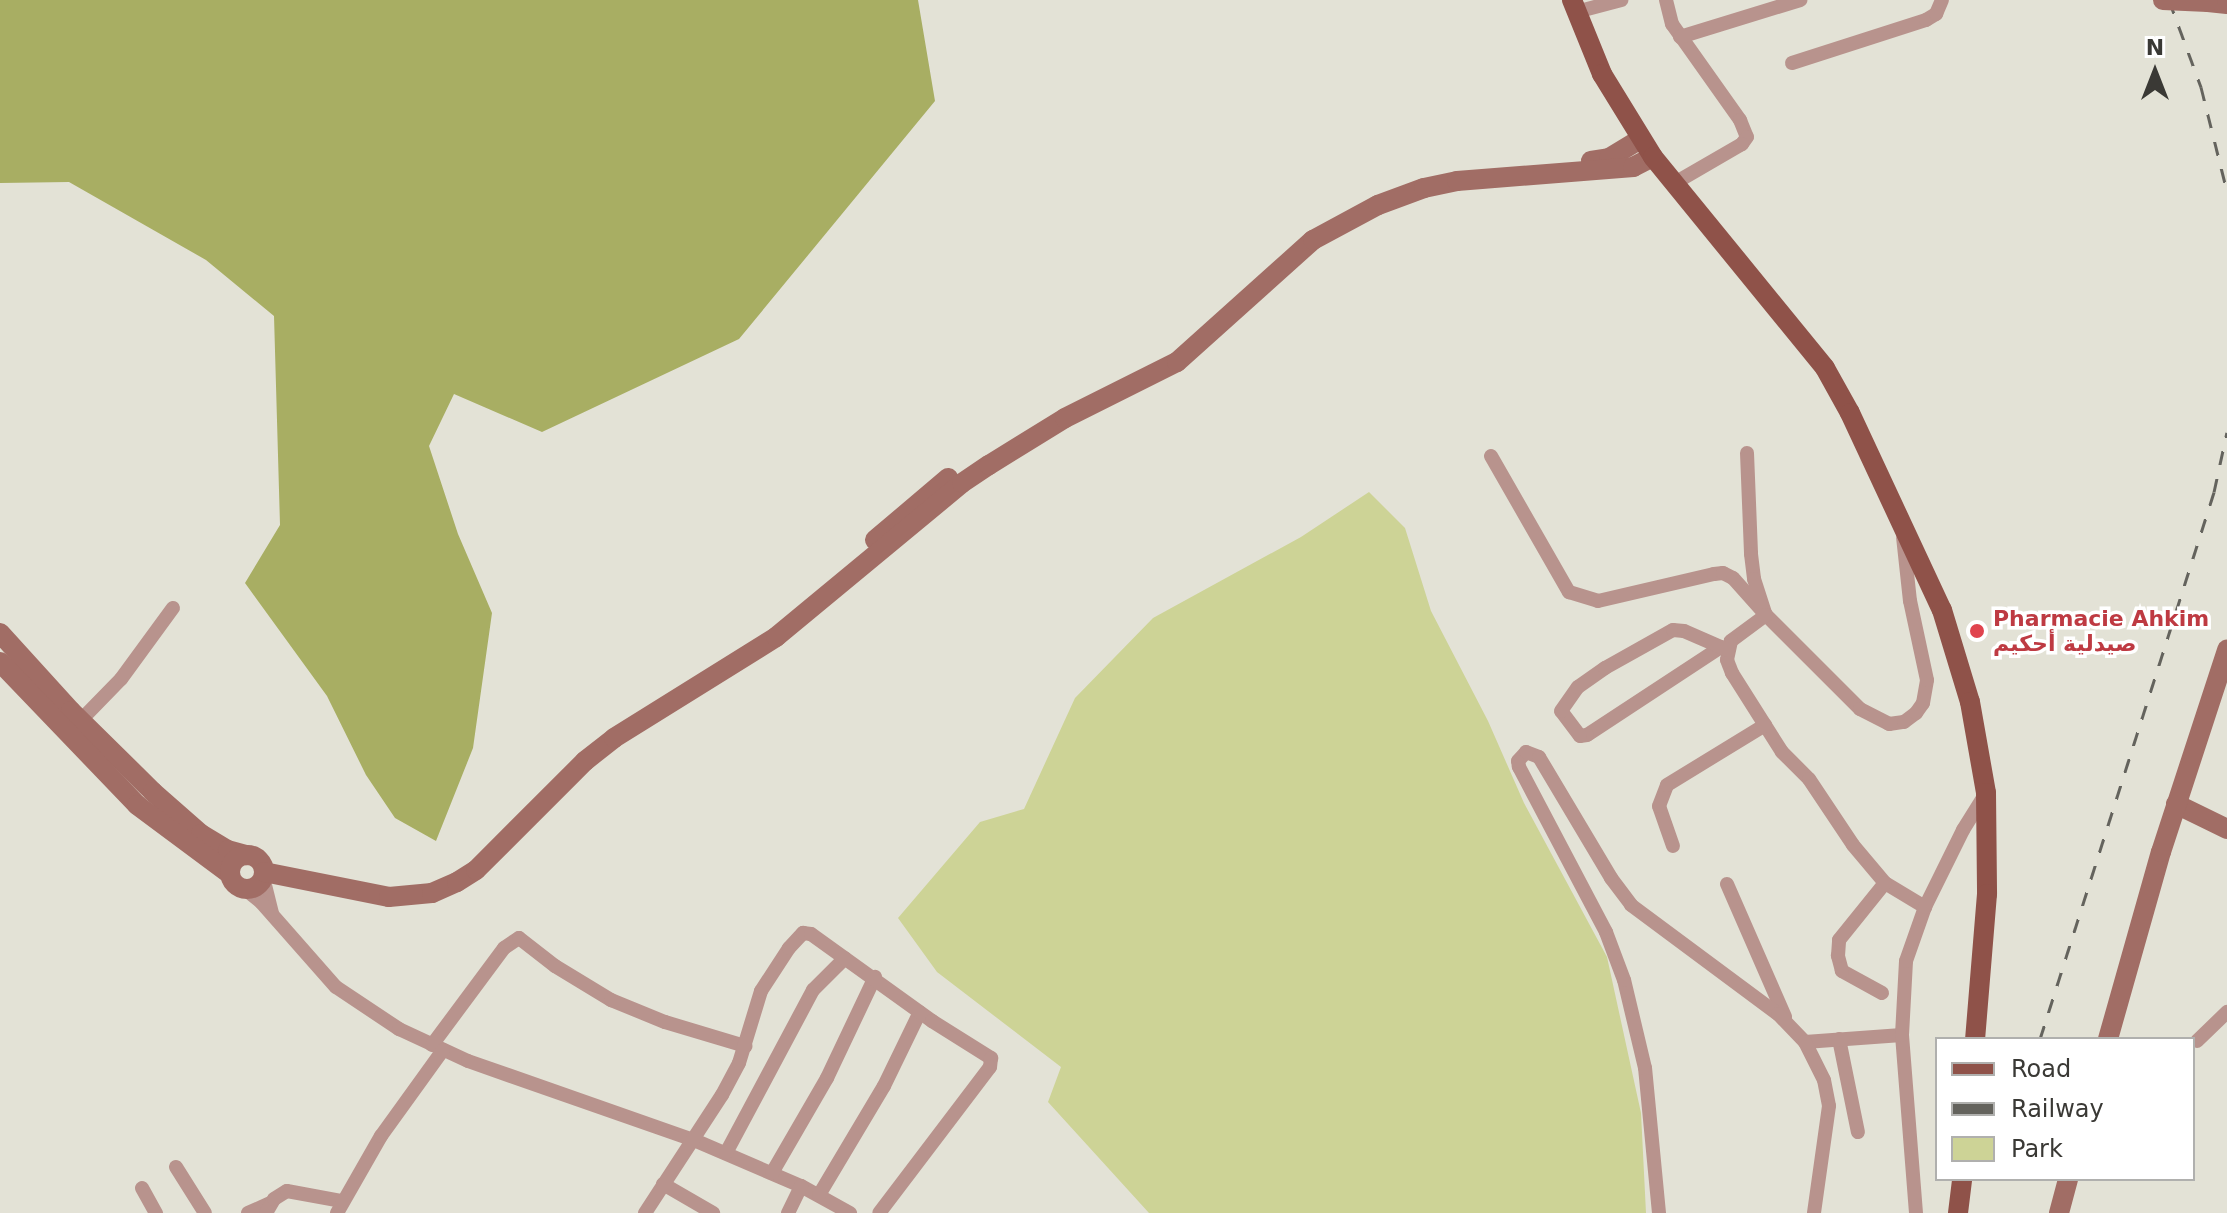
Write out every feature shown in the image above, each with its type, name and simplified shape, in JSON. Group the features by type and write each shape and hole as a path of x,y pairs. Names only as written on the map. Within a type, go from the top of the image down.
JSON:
{"main road":[{"path":"1574,6 1602,74 1653,157 1825,368 1850,413 1903,533 1942,610 1970,702 1986,793 1987,894 1975,1037"},
{"path":"1958,1213 1962,1181"}],"street":[{"path":"1574,6 1621,0"},
{"path":"1666,0 1672,24 1740,120 1747,137 1742,144 1673,184"},
{"path":"1680,37 1800,0"},
{"path":"1792,63 1926,20 1936,14 1942,0"},
{"path":"2163,0 2217,3"},
{"path":"1611,164 1641,139"},
{"path":"230,874 233,863 258,866 389,897 432,893 457,882 476,870 585,761 614,738 776,637 962,483 1065,418 1177,362 1313,240 1378,205 1424,188 1457,181 1611,164 1633,167 1653,157"},
{"path":"1747,453 1748,520 1754,579 1766,615"},
{"path":"1491,456 1569,592 1598,601 1723,573 1733,578 1860,709 1889,724 1904,722 1923,703 1927,680 1910,601 1903,533"},
{"path":"81,720 121,679 173,608"},
{"path":"1724,648 1673,630 1605,668 1578,687 1561,711 1580,736 1587,735 1724,648 1736,635 1766,615"},
{"path":"0,633 81,720 201,834 258,866 273,915"},
{"path":"1724,648 1732,673 1782,752 1809,779 1838,826 1885,883 1925,907"},
{"path":"2109,1037 2176,804 2222,684 2227,650"},
{"path":"0,662 137,805 230,874 235,884 245,889 273,915 314,965 349,998 437,1047 694,1140 801,1186 850,1213"},
{"path":"1673,846 1659,806 1667,785 1765,725"},
{"path":"1659,1213 1645,1068 1624,980 1606,932 1519,767 1526,752 1539,757 1611,878 1631,905 1787,1021 1805,1042 1824,1080 1829,1106 1814,1213"},
{"path":"1916,1213 1902,1035 1906,961 1925,907 1963,830 1986,793"},
{"path":"2176,804 2227,829"},
{"path":"245,889 256,887 258,866"},
{"path":"1882,993 1842,971 1838,956 1839,940 1885,883"},
{"path":"1727,884 1787,1021"},
{"path":"645,1213 732,1077 745,1046 761,991 800,934 811,934 920,1012 977,1048 992,1063 879,1213"},
{"path":"248,1213 268,1208 287,1191 340,1207 437,1047 504,948 519,938 555,966 611,1000 665,1022 745,1046"},
{"path":"726,1153 813,990 845,958"},
{"path":"772,1173 827,1078 875,977"},
{"path":"819,1195 884,1086 920,1012"},
{"path":"2197,1041 2227,1012"},
{"path":"1805,1042 1902,1035"},
{"path":"1839,1039 1858,1132"},
{"path":"176,1167 205,1213"},
{"path":"2059,1213 2067,1181"},
{"path":"663,1184 713,1213"},
{"path":"788,1213 801,1186"},
{"path":"142,1188 156,1213"}],"green space":[{"path":"0,0 918,0 935,101 739,339 542,432 454,394 429,446 458,534 492,613 473,748 436,841 395,818 366,775 327,696 245,583 280,525 274,316 206,260 69,182 0,183"},
{"path":"1369,492 1405,528 1431,611 1488,721 1524,803 1607,957 1641,1113 1646,1213 1149,1213 1048,1102 1061,1067 937,972 898,918 980,822 1024,809 1075,698 1153,618 1301,537"}],"railway":[{"path":"2169,0 2201,87 2227,191"},
{"path":"2041,1037 2214,492 2227,432"}],"place":[{"name":"Pharmacie Ahkim صيدلية أحكيم","path":"1977,631"}]}
